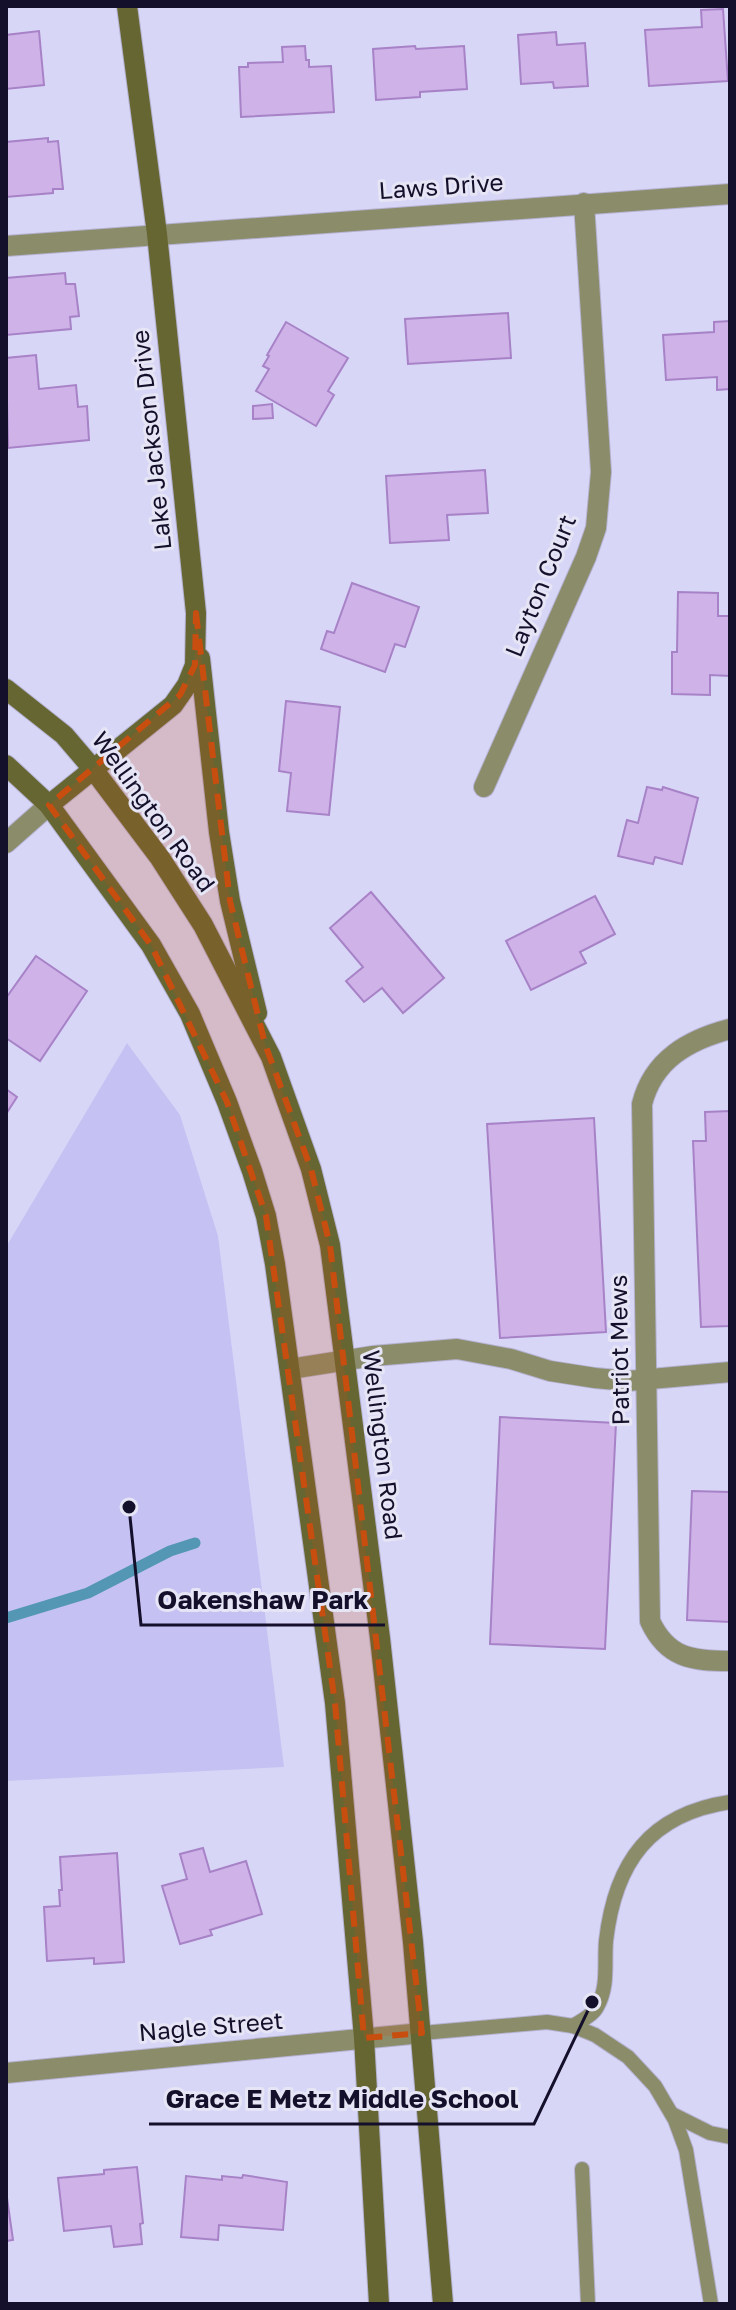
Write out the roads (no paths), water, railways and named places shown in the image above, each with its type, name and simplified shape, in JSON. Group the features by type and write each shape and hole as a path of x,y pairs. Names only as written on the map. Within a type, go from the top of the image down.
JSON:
{"main road":[{"name":"Lake Jackson Drive","path":"49,805 173,705 187,685 195,665 196,613 157,234 127,6"},
{"path":"196,613 215,801 230,901 265,1044"},
{"name":"Wellington Road","path":"6,689 64,735 93,769 160,858 203,925 265,1044 311,1169 330,1245 383,1668 422,2033 443,2304"},
{"path":"6,765 49,805 151,945 190,1014 252,1171 266,1216 335,1703 364,2038 379,2304"}],"street":[{"name":"Laws Drive","path":"6,246 730,194"},
{"name":"Layton Court","path":"484,787 596,528 601,472 584,203"},
{"path":"6,843 49,805"},
{"name":"Patriot Mews","path":"730,1029 673,1052 658,1068 646,1088 642,1104 650,1621 658,1637 680,1655 730,1661"},
{"path":"290,1369 409,1352 457,1349 511,1359 550,1371 595,1378 646,1379 730,1372"},
{"name":"Nagle Street","path":"6,2073 422,2033"}],"lane":[{"path":"573,2026 596,2010 605,1989 609,1923 614,1899 635,1852 650,1835 682,1816 705,1806 730,1802"},
{"path":"422,2033 547,2022 573,2026 595,2035 628,2057 655,2086 672,2114 686,2150 711,2304"},
{"path":"672,2114 710,2133 730,2137"},
{"path":"582,2169 588,2304"}],"waterway":[{"path":"6,1618 88,1593 170,1551 195,1543"}],"place":[{"name":"Oakenshaw Park","path":"129,1507"},
{"name":"Grace E Metz Middle School","path":"592,2002"}]}
